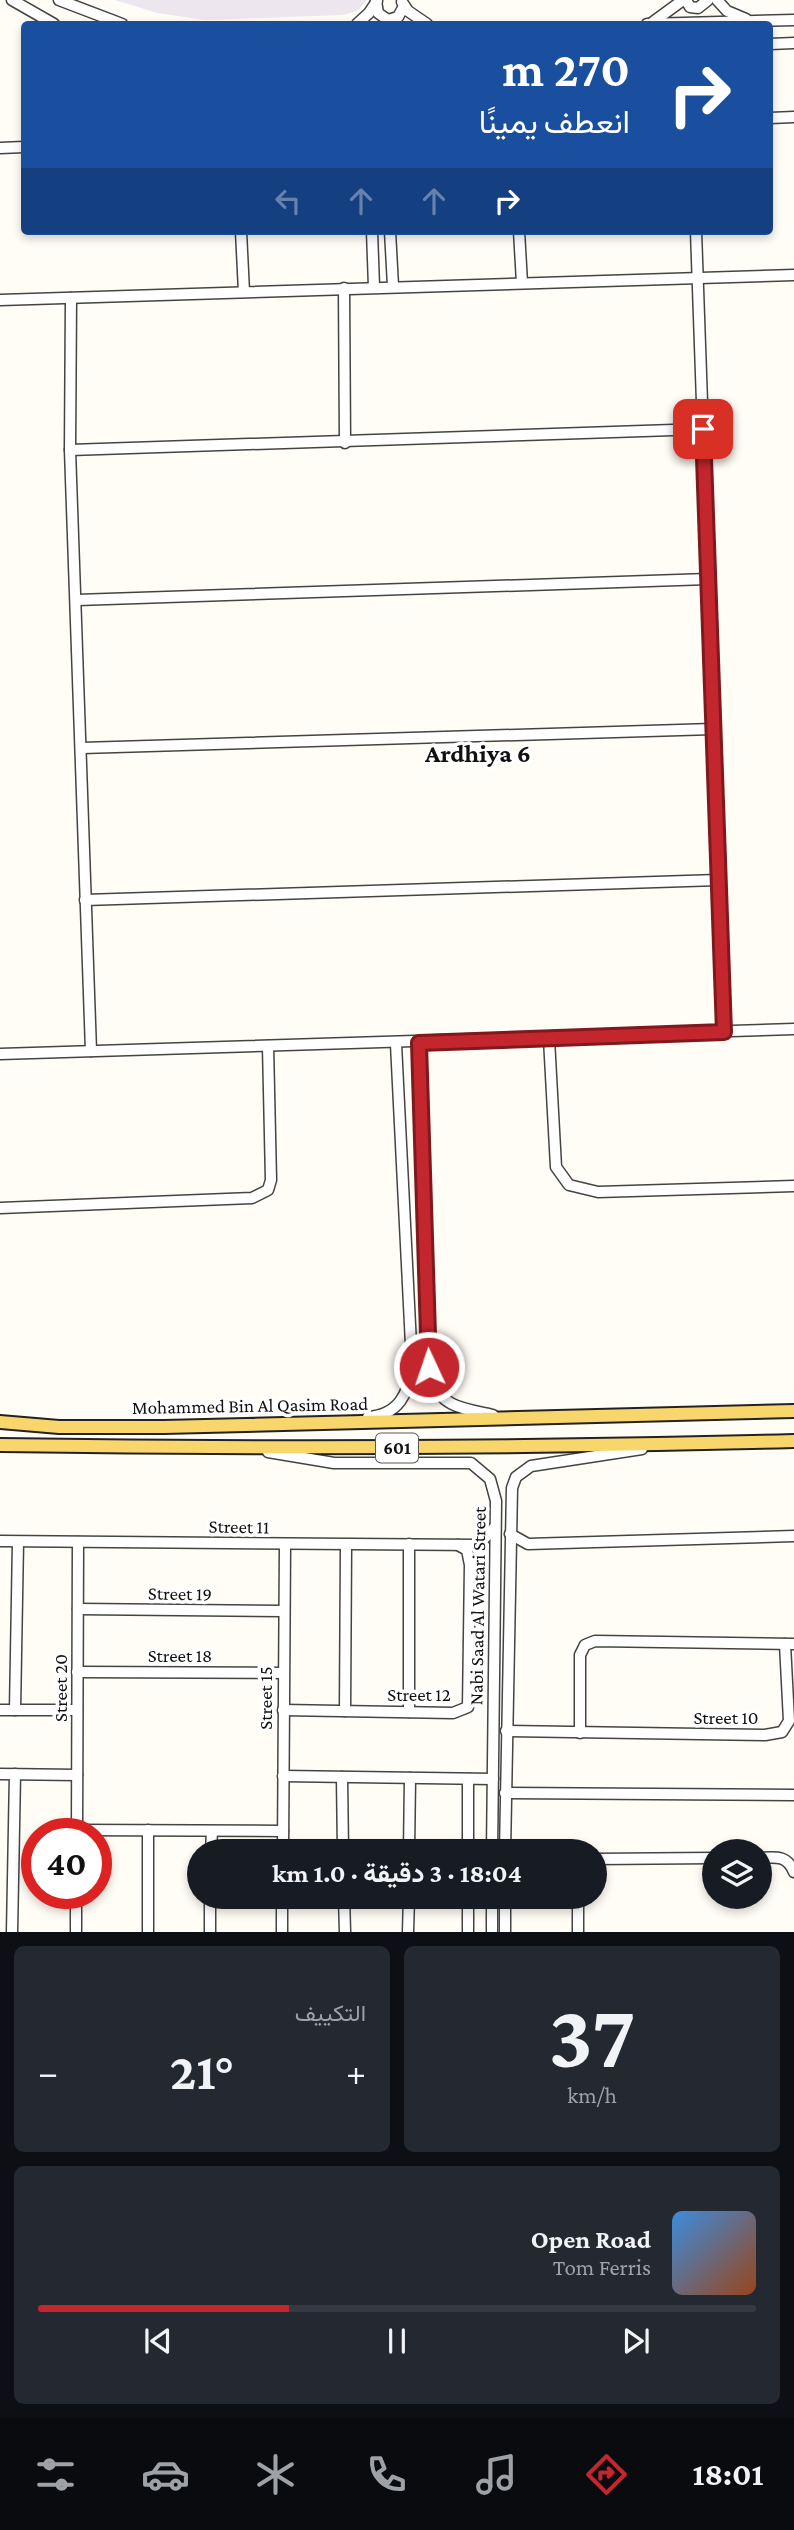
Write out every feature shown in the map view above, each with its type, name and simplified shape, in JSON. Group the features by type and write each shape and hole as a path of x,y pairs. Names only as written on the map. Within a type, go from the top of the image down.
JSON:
{"main road":[{"name":"Mohammed Bin Al Qasim Road","path":"0,1422 59,1427 164,1427 794,1411"},
{"path":"0,1440 61,1443 66,1436 59,1427"},
{"name":"601","path":"0,1445 254,1449 794,1441"}],"street":[{"path":"12,0 49,21"},
{"path":"59,0 114,21"},
{"path":"653,21 685,0 690,7 698,8 708,0"},
{"path":"717,0 736,16 756,21 794,20"},
{"path":"377,1 378,13 388,20 398,17 403,3 424,21"},
{"path":"359,21 377,1"},
{"path":"773,44 794,43"},
{"path":"773,118 794,117"},
{"path":"0,148 21,148"},
{"path":"241,235 244,292"},
{"path":"372,235 374,287"},
{"path":"390,235 393,286"},
{"path":"519,235 522,283"},
{"path":"696,235 724,1032"},
{"path":"0,300 794,275"},
{"path":"344,288 345,443"},
{"path":"71,298 70,450 91,1051"},
{"path":"70,450 345,443 703,429"},
{"path":"77,600 708,579"},
{"path":"82,748 713,729"},
{"path":"85,900 719,880"},
{"path":"0,1054 794,1030"},
{"path":"548,1039 555,1167 569,1185 598,1192 794,1186"},
{"path":"419,1043 425,1302 435,1388 445,1401 456,1407 504,1417"},
{"path":"164,1427 374,1417 389,1411 403,1400 410,1382 412,1365 396,1044"},
{"path":"0,1208 252,1198 268,1190 271,1180 268,1046"},
{"path":"412,1365 415,1372 421,1373 426,1372 430,1362"},
{"name":"Nabi Saad Al Watari Street","path":"505,1839 512,1488 523,1470 544,1463 667,1444"},
{"name":"Nabi Saad Al Watari Street","path":"254,1449 334,1463 471,1463 490,1479 495,1490 492,1839"},
{"path":"509,1572 502,1576 478,1545 503,1515 510,1520"},
{"path":"510,1534 528,1544 794,1536"},
{"name":"Street 11","path":"0,1541 478,1545"},
{"path":"15,1710 18,1542"},
{"name":"Street 20","path":"76,1818 78,1542"},
{"name":"Street 15","path":"283,1839 285,1544"},
{"path":"409,1544 409,1712"},
{"name":"Street 12","path":"283,1710 453,1713 468,1707 470,1565 467,1550 457,1544"},
{"path":"509,1559 528,1544"},
{"path":"345,1711 346,1545"},
{"name":"Street 19","path":"78,1609 283,1611"},
{"name":"Street 10","path":"506,1731 580,1733 765,1735 782,1732 789,1721 790,1644 596,1641 585,1644 580,1655 580,1733"},
{"name":"Street 18","path":"78,1672 283,1673"},
{"path":"0,1710 77,1710"},
{"path":"0,1774 77,1774"},
{"path":"12,1931 15,1774"},
{"path":"283,1776 493,1779"},
{"path":"342,1777 343,1839"},
{"path":"409,1839 410,1779"},
{"path":"468,1779 468,1839"},
{"path":"505,1793 794,1796"},
{"path":"148,1830 148,1931"},
{"path":"112,1831 283,1831"},
{"path":"212,1831 212,1839"},
{"path":"772,1857 781,1857 789,1862 794,1872"},
{"path":"607,1859 702,1858"},
{"path":"76,1909 76,1931"},
{"path":"210,1931 211,1909"},
{"path":"282,1909 282,1931"},
{"path":"344,1909 345,1931"},
{"path":"408,1931 409,1909"},
{"path":"468,1909 468,1931"},
{"path":"492,1909 492,1931"},
{"path":"505,1909 505,1931"},
{"path":"578,1909 578,1931"}],"shaded area":[{"path":"115,0 367,0 357,11 343,15 205,20 157,13"}],"district":[{"name":"Ardhiya 6","path":"478,753"}],"route":[{"path":"429,1367 419,1043 724,1032 703,429"}]}
